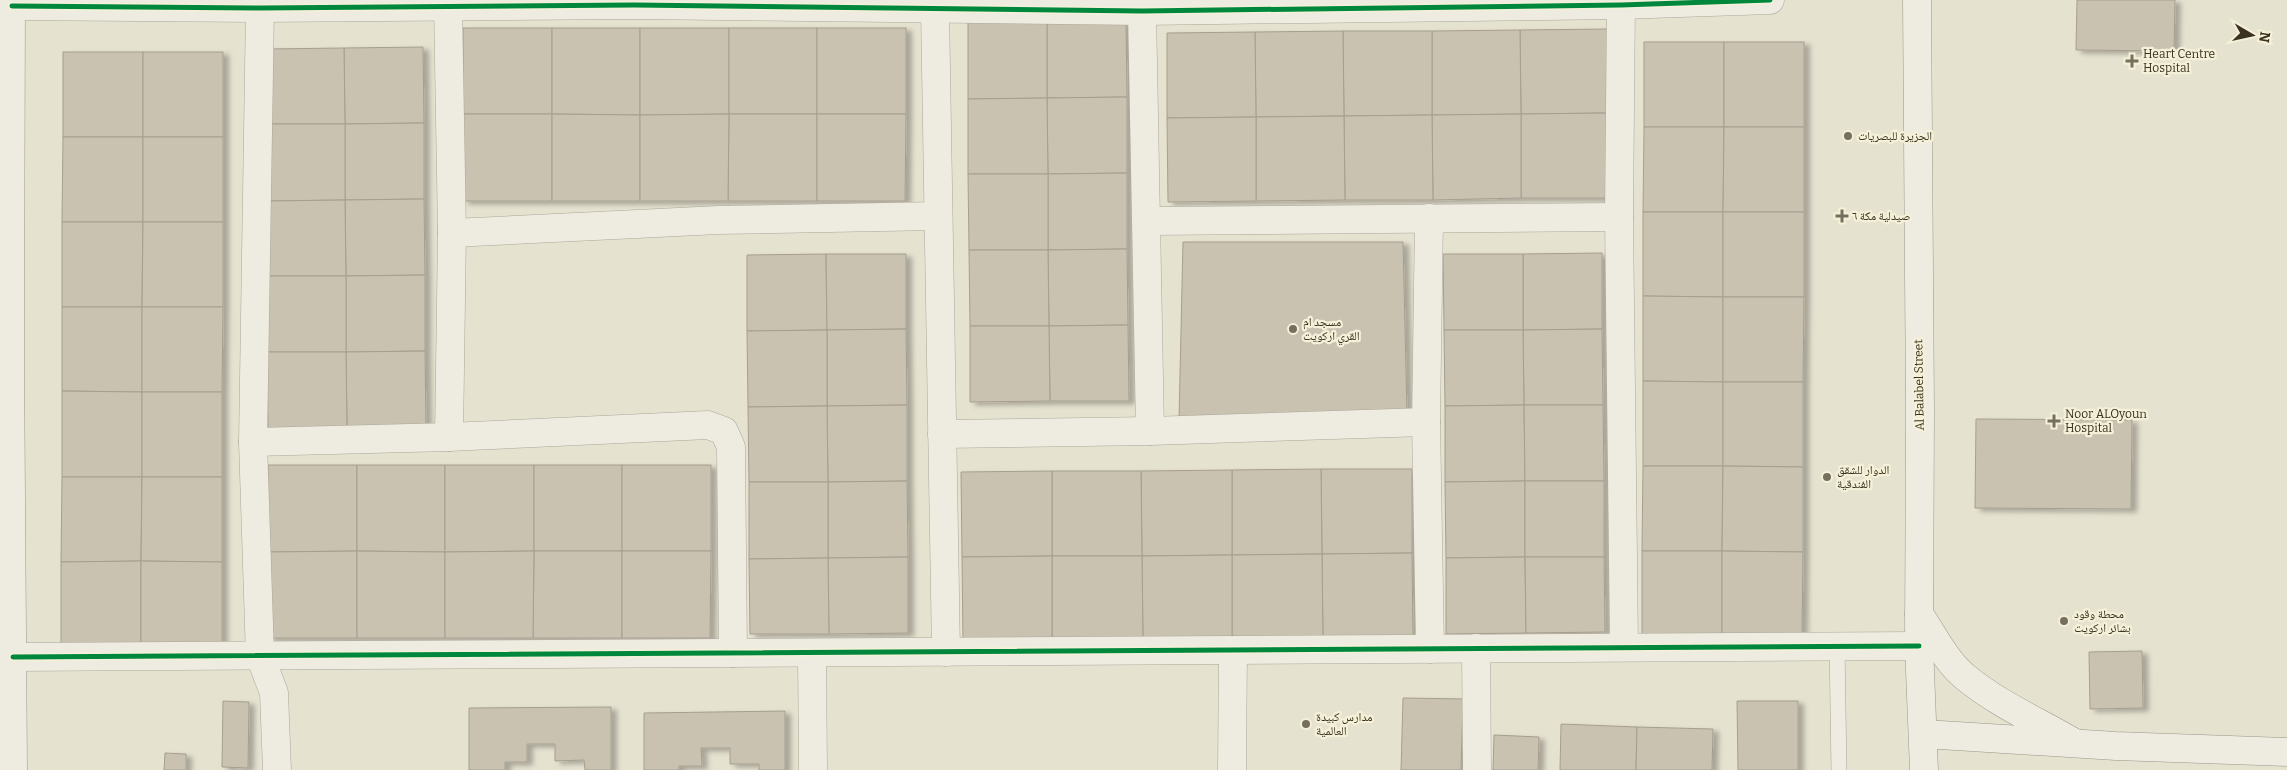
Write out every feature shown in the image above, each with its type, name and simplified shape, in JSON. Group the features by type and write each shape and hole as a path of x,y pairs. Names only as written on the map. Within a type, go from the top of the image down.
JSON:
{"street":[{"path":"13,770 13,657 6,574 5,359 12,3 260,8 634,2 935,10 1142,11 1212,4 1621,3 1770,0"},
{"name":"Al Balabel Street","path":"1917,0 1920,410 1919,646 1924,770"},
{"path":"1621,3 1619,217 1624,647"},
{"path":"448,5 452,234 449,437"},
{"path":"260,8 253,442 260,656 274,693 277,770"},
{"path":"935,10 937,216 946,652"},
{"path":"1142,11 1150,431"},
{"path":"452,234 719,220 937,216"},
{"path":"1147,221 1619,217"},
{"path":"1428,218 1426,422 1430,649"},
{"path":"942,434 1150,431 1426,422"},
{"path":"253,442 449,437 708,425 724,431 731,447 733,653"},
{"path":"1919,614 1950,660 1964,675 1994,698 2077,744"},
{"path":"13,657 812,654 1919,646"},
{"path":"1476,648 1477,770"},
{"path":"1232,650 1232,770"},
{"path":"812,654 813,770"},
{"path":"1924,734 2077,744 2287,752"}],"lane":[{"path":"1837,646 1838,770"}],"building":[{"path":"2077,0 2175,0 2174,51 2076,50"},
{"path":"1126,21 1127,97 1047,98 1047,22"},
{"path":"968,22 1047,22 1047,98 968,99"},
{"path":"463,28 552,28 552,114 463,114"},
{"path":"552,28 640,28 640,115 552,114"},
{"path":"640,28 729,28 729,114 640,115"},
{"path":"729,28 817,28 817,114 729,114"},
{"path":"817,28 906,28 906,114 817,114"},
{"path":"1608,29 1609,113 1521,114 1520,30"},
{"path":"1520,30 1521,114 1432,115 1432,31"},
{"path":"1343,31 1432,31 1432,115 1344,116"},
{"path":"1343,31 1344,116 1256,117 1255,32"},
{"path":"1255,32 1256,117 1167,118 1167,33"},
{"path":"1644,42 1724,42 1724,127 1644,127"},
{"path":"1724,42 1804,42 1804,127 1724,127"},
{"path":"423,47 424,123 345,124 344,48"},
{"path":"344,48 345,124 265,124 265,49"},
{"path":"63,52 143,52 143,137 63,137"},
{"path":"143,52 223,52 223,137 143,137"},
{"path":"1127,97 1127,173 1048,174 1047,98"},
{"path":"1047,98 1048,174 968,174 968,99"},
{"path":"1609,113 1610,198 1521,198 1521,114"},
{"path":"463,114 552,114 552,201 463,201"},
{"path":"552,114 640,115 640,201 552,201"},
{"path":"729,114 817,114 817,201 728,201"},
{"path":"729,114 728,201 640,201 640,115"},
{"path":"817,114 906,114 905,201 817,201"},
{"path":"1521,114 1521,198 1433,200 1432,115"},
{"path":"1432,115 1433,200 1345,200 1344,116"},
{"path":"1344,116 1345,200 1256,201 1256,117"},
{"path":"1256,117 1256,201 1168,202 1167,118"},
{"path":"424,123 424,199 345,200 345,124"},
{"path":"265,124 345,124 345,200 266,201"},
{"path":"1644,127 1724,127 1723,212 1643,212"},
{"path":"1724,127 1804,127 1804,212 1723,212"},
{"path":"63,137 143,137 143,222 62,222"},
{"path":"143,137 223,137 223,222 143,222"},
{"path":"1127,173 1127,249 1048,250 1048,174"},
{"path":"968,174 1048,174 1048,250 969,250"},
{"path":"424,199 425,275 346,276 345,200"},
{"path":"345,200 346,276 266,276 266,201"},
{"path":"1643,212 1723,212 1723,297 1643,296"},
{"path":"1723,212 1804,212 1804,297 1723,297"},
{"path":"62,222 143,222 142,307 62,307"},
{"path":"143,222 223,222 223,307 142,307"},
{"name":"مسجد ام القري اركويت","path":"1183,242 1403,242 1407,415 1179,420"},
{"path":"1127,249 1128,325 1049,326 1048,250"},
{"path":"969,250 1048,250 1049,326 970,326"},
{"path":"1602,253 1602,329 1523,330 1523,254"},
{"path":"826,254 827,330 747,331 747,255"},
{"path":"826,254 906,254 906,329 827,330"},
{"path":"1443,254 1523,254 1523,330 1444,330"},
{"path":"425,275 425,351 346,352 346,276"},
{"path":"266,276 346,276 346,352 267,352"},
{"path":"1643,296 1723,297 1723,382 1643,381"},
{"path":"1723,297 1804,297 1803,382 1723,382"},
{"path":"62,307 142,307 142,392 62,391"},
{"path":"142,307 223,307 222,392 142,392"},
{"path":"1128,325 1129,401 1050,401 1049,326"},
{"path":"970,326 1049,326 1050,401 970,402"},
{"path":"906,329 907,405 827,406 827,330"},
{"path":"1602,329 1603,405 1524,405 1523,330"},
{"path":"827,330 827,406 748,407 747,331"},
{"path":"1444,330 1523,330 1524,405 1445,406"},
{"path":"425,351 426,427 347,427 346,352"},
{"path":"267,352 346,352 347,427 268,428"},
{"path":"1643,381 1723,382 1723,466 1643,466"},
{"path":"1723,382 1803,382 1803,467 1723,466"},
{"path":"62,391 142,392 142,477 62,477"},
{"path":"142,392 222,392 222,477 142,477"},
{"path":"907,405 907,481 828,482 827,406"},
{"path":"1524,405 1525,481 1445,482 1445,406"},
{"path":"1524,405 1603,405 1604,481 1525,481"},
{"path":"827,406 828,482 749,482 748,407"},
{"path":"1976,419 2132,420 2131,509 1975,508"},
{"path":"268,465 357,465 357,551 268,552"},
{"path":"357,465 445,465 445,552 357,551"},
{"path":"445,465 534,465 534,551 445,552"},
{"path":"534,465 622,465 622,551 534,551"},
{"path":"622,465 711,465 711,551 622,551"},
{"path":"1643,466 1723,466 1722,551 1642,551"},
{"path":"1723,466 1803,467 1803,552 1722,551"},
{"path":"1321,469 1412,469 1412,553 1322,554"},
{"path":"1321,469 1322,554 1232,555 1232,470"},
{"path":"1232,470 1232,555 1142,556 1141,471"},
{"path":"1052,471 1141,471 1142,556 1052,556"},
{"path":"1052,471 1052,556 962,557 961,472"},
{"path":"62,477 142,477 141,561 61,562"},
{"path":"142,477 222,477 222,562 141,561"},
{"path":"907,481 908,557 828,558 828,482"},
{"path":"1525,481 1525,557 1446,558 1445,482"},
{"path":"1525,481 1604,481 1604,557 1525,557"},
{"path":"749,482 828,482 828,558 749,559"},
{"path":"357,551 357,638 268,638 268,552"},
{"path":"357,551 445,552 445,638 357,638"},
{"path":"534,551 622,551 622,638 533,638"},
{"path":"534,551 533,638 445,638 445,552"},
{"path":"622,551 711,551 710,638 622,638"},
{"path":"1642,551 1722,551 1722,636 1642,636"},
{"path":"1722,551 1803,552 1802,636 1722,636"},
{"path":"1412,553 1413,639 1323,639 1322,554"},
{"path":"1322,554 1323,639 1232,640 1232,555"},
{"path":"1232,555 1232,640 1143,641 1142,556"},
{"path":"1052,556 1142,556 1143,641 1052,641"},
{"path":"1052,556 1052,641 963,642 962,557"},
{"path":"908,557 908,633 829,634 828,558"},
{"path":"1525,557 1526,633 1446,634 1446,558"},
{"path":"1525,557 1604,557 1605,632 1526,633"},
{"path":"828,558 829,634 750,634 749,559"},
{"path":"141,561 141,647 61,646 61,562"},
{"path":"141,561 222,562 222,647 141,647"},
{"path":"2142,651 2143,708 2090,709 2089,652"},
{"path":"1403,698 1463,699 1461,770 1401,770"},
{"path":"223,701 249,702 248,768 222,767"},
{"path":"1737,701 1798,701 1798,770 1738,770"},
{"path":"611,707 611,770 585,770 584,760 555,761 555,744 527,744 527,762 505,762 505,770 469,770 469,708"},
{"path":"785,711 785,770 759,770 759,764 730,764 730,748 701,748 702,766 679,766 679,770 644,770 644,713"},
{"path":"1561,724 1637,727 1636,770 1560,770"},
{"path":"1637,727 1713,729 1712,770 1636,770"},
{"path":"1494,735 1539,737 1538,770 1493,770"},
{"path":"165,753 186,754 186,770 164,770"}],"cycle path":[{"path":"12,6 260,8 634,5 1142,11 1621,5 1770,0"},
{"path":"13,657 1919,646"}],"place":[{"name":"Heart Centre Hospital","path":"2132,61"},
{"name":"الجزيرة للبصريات","path":"1848,136"},
{"name":"صيدلية مكة ٦","path":"1842,216"},
{"name":"مسجد ام القري اركويت","path":"1293,329"},
{"name":"Noor ALOyoun Hospital","path":"2054,421"},
{"name":"الدوار للشقق الفندقية","path":"1827,477"},
{"name":"محطة وقود بشائر اركويت","path":"2064,621"},
{"name":"مدارس كبيدة العالمية","path":"1306,724"}]}
